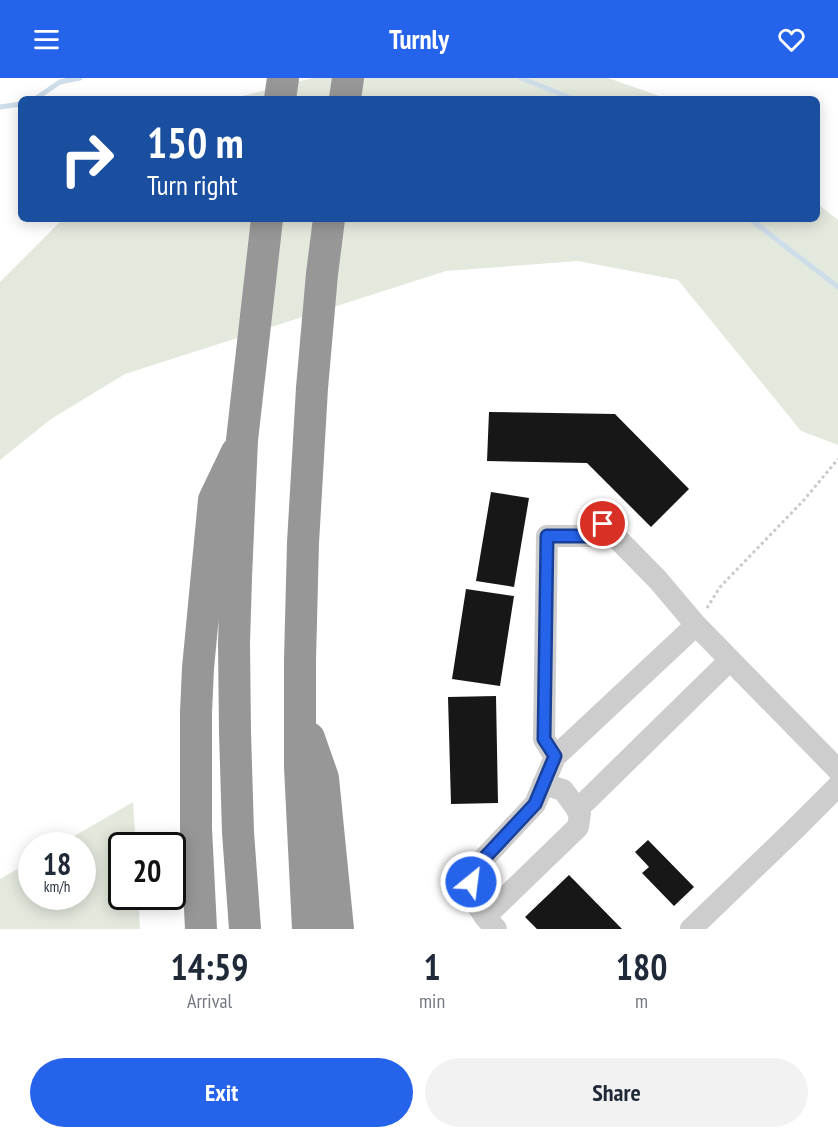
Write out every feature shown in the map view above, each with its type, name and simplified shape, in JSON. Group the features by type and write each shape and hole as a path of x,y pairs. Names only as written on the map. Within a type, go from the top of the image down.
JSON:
{"highway":[{"path":"280,96 283,78"},
{"path":"245,929 238,832 234,654 236,577 242,440 267,222"},
{"path":"308,929 300,767 303,543 312,388 329,222"},
{"path":"201,929 196,828 198,668 214,500 242,440"},
{"path":"301,711 323,778 338,929"}],"street":[{"path":"555,756 544,739 547,536 594,536 603,524 658,580 696,625 838,770"},
{"path":"543,784 563,790 580,813 578,826 491,923 475,902 472,894 471,882 477,866 535,804 543,784 555,756 696,625"},
{"path":"577,810 730,660"},
{"path":"691,929 838,786"}],"path":[{"path":"696,625 720,587 804,500 838,459"}],"shaded area":[{"path":"312,78 608,78 659,96 243,96"},
{"path":"820,206 838,220 838,445 801,431 678,280 578,261 446,271 125,374 51,419 0,460 0,282 60,222 820,222"},
{"path":"133,802 135,832 108,832 108,910 139,910 140,929 0,929 0,879 18,869 18,910 96,910 96,832 81,832"}],"building":[{"path":"489,412 615,414 689,489 651,527 587,463 487,461"},
{"path":"491,492 529,498 514,587 476,581"},
{"path":"466,589 514,596 500,686 452,679"},
{"path":"496,696 498,803 451,804 448,697"},
{"path":"648,840 694,887 674,906 642,873 649,867 635,852"},
{"path":"569,875 622,929 537,929 525,917"}],"waterway":[{"path":"39,96 60,82 80,78"},
{"path":"521,78 566,96"},
{"path":"0,107 18,104"},
{"path":"754,222 838,287"}],"route":[{"path":"471,882 477,866 535,804 555,756 544,739 547,536 594,536 603,524"}]}
